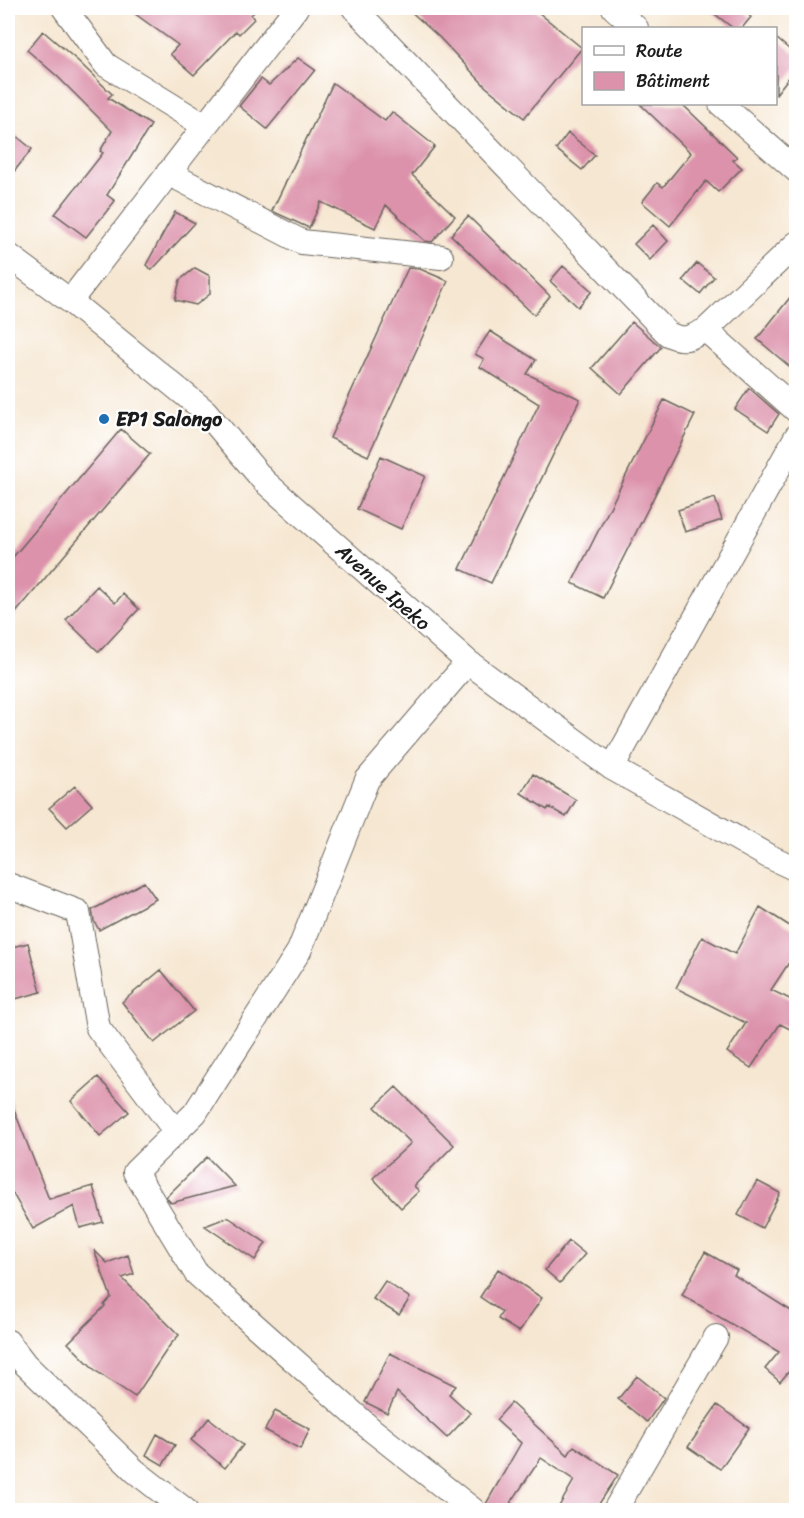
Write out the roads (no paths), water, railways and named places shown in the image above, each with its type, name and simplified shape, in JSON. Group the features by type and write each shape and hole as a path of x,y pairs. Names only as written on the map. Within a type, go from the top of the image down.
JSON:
{"street":[{"path":"64,8 106,65 205,126"},
{"path":"70,301 296,8"},
{"path":"354,8 668,334 680,340 693,337 706,330 796,244"},
{"path":"614,8 635,27"},
{"path":"722,105 796,170"},
{"path":"168,173 302,242 441,257"},
{"name":"Avenue Ipeko","path":"8,255 70,301 205,411 264,481 468,662 612,768 768,856 796,869"},
{"path":"706,330 796,410"},
{"path":"612,768 796,437"},
{"path":"468,662 367,780 299,951 195,1113 135,1172 196,1273 372,1430 474,1510"},
{"path":"8,885 78,912 98,1028 176,1132"},
{"path":"615,1510 716,1337"},
{"path":"8,1342 25,1364 135,1471 185,1510"}],"place":[{"name":"EP1 Salongo","path":"104,419"}]}
